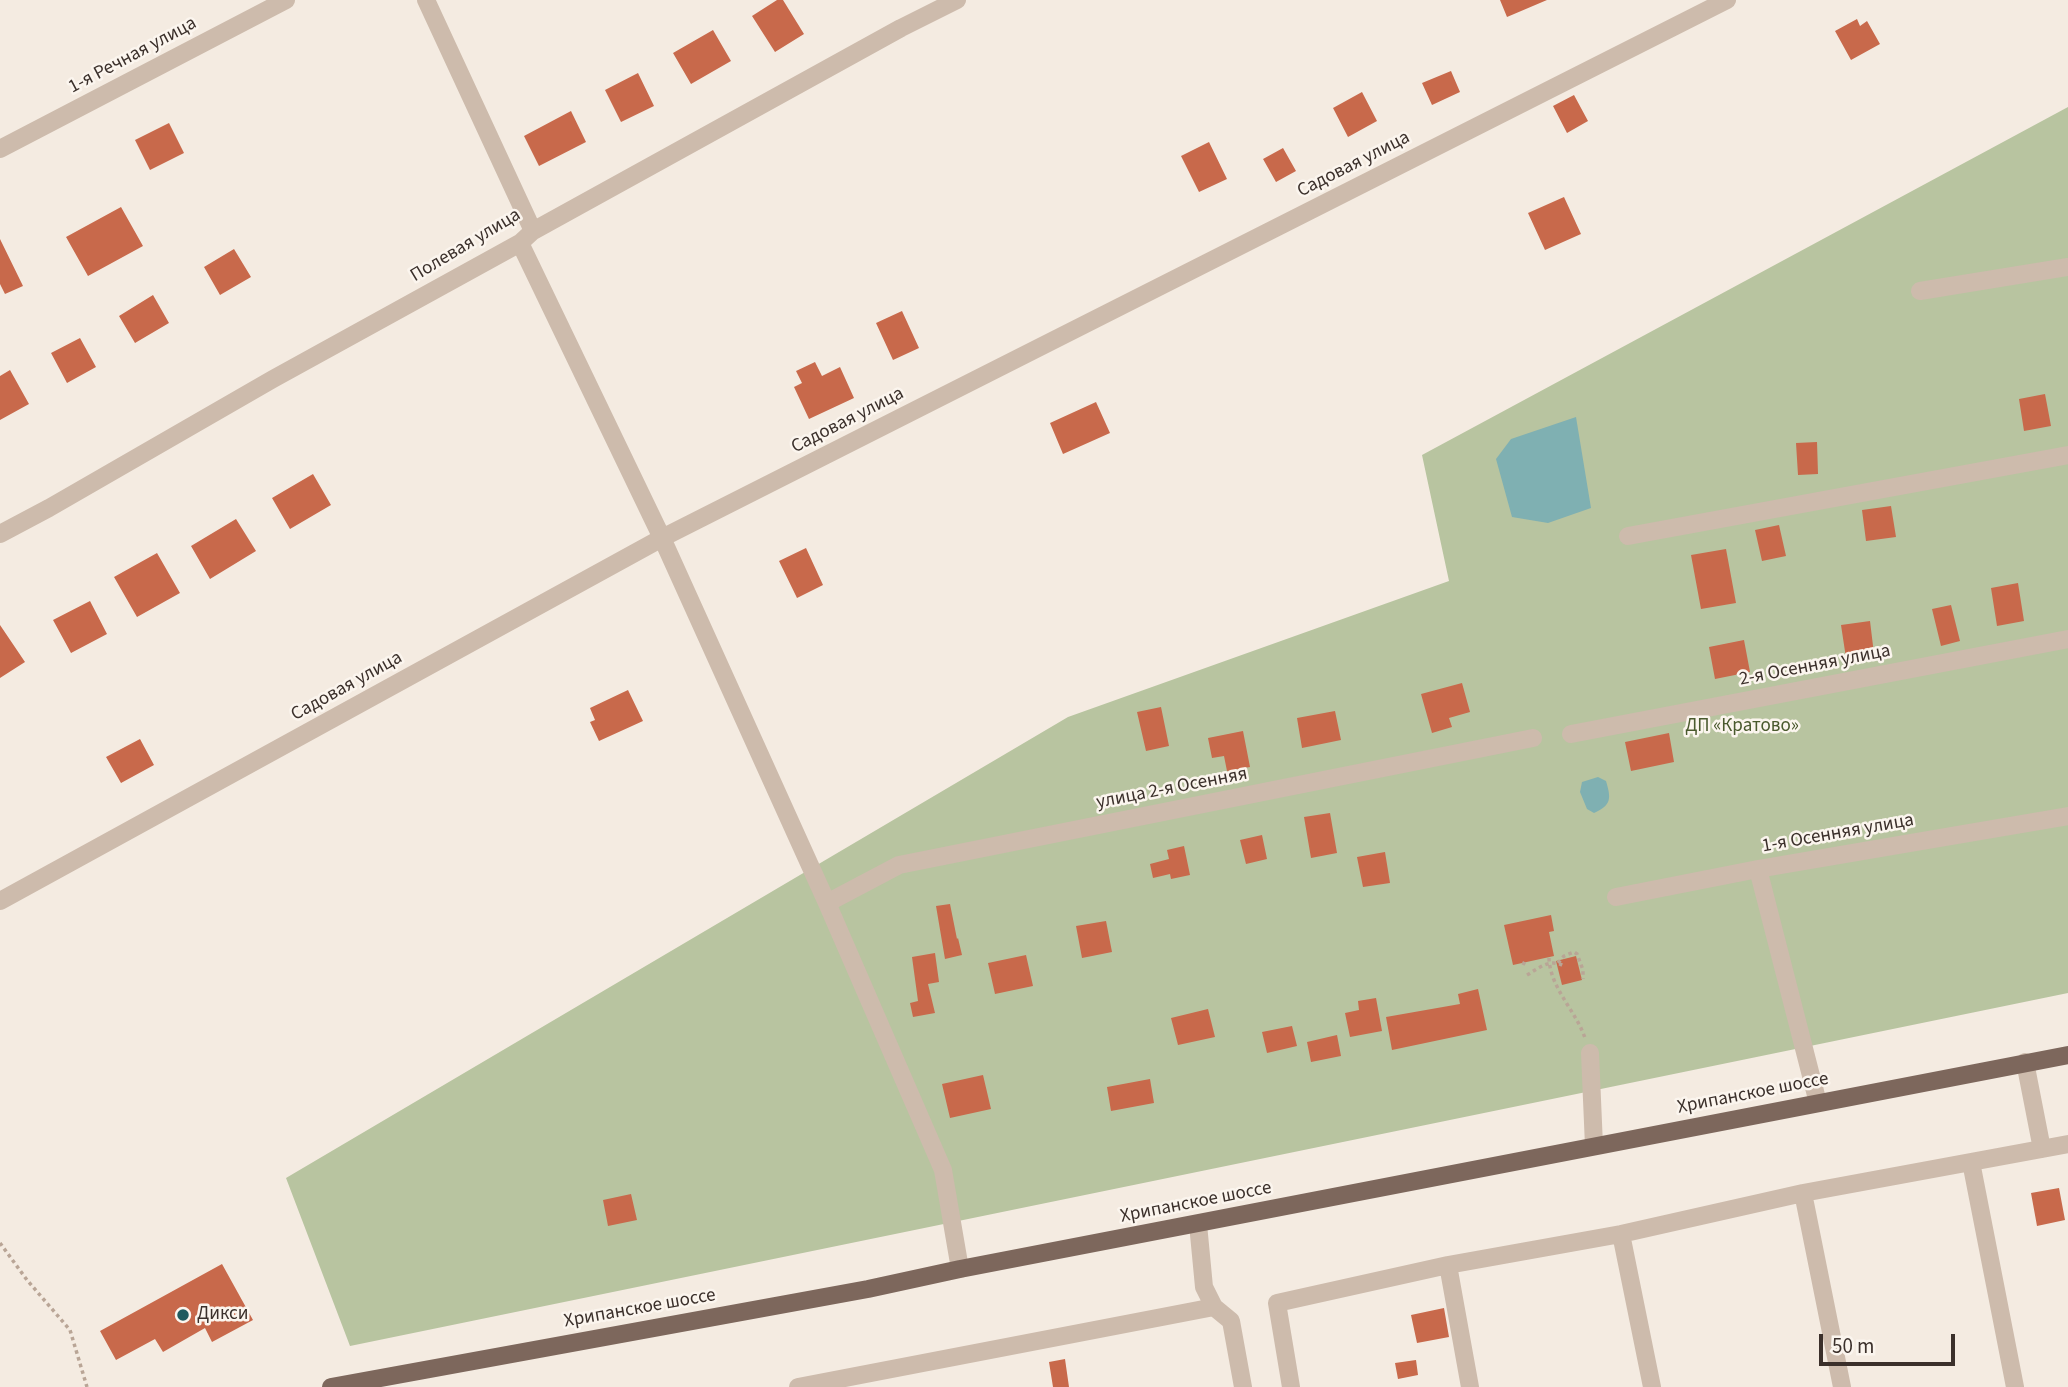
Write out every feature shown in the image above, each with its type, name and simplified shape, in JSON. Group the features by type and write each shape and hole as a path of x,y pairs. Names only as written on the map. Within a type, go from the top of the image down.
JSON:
{"main road":[{"name":"Хрипанское шоссе","path":"331,1387 372,1383 868,1289 2068,1055"}],"street":[{"name":"1-я Речная улица","path":"0,149 286,0"},
{"path":"426,0 526,237 827,903 943,1170 960,1269"},
{"name":"Полевая улица","path":"0,534 526,237 901,28 957,0"},
{"name":"Садовая улица","path":"0,901 662,538 1727,0"},
{"path":"1920,291 2068,267"},
{"path":"1628,536 2068,455"},
{"name":"2-я Осенняя улица","path":"1571,734 2068,639"},
{"name":"улица 2-я Осенняя","path":"827,903 899,865 1533,738"},
{"name":"1-я Осенняя улица","path":"1616,897 1758,869 2068,816"},
{"path":"1758,869 1818,1102"},
{"path":"1590,1053 1594,1146"},
{"path":"2025,1062 2042,1149"},
{"path":"1292,1387 1277,1303 1448,1265 1621,1234 1803,1193 2068,1144"},
{"path":"1971,1161 2015,1387"},
{"path":"1803,1193 1842,1387"},
{"path":"1198,1224 1204,1287 1214,1307 1230,1321 1243,1387"},
{"path":"1621,1234 1652,1387"},
{"path":"1448,1265 1470,1387"},
{"path":"798,1387 1214,1307"}],"path":[{"path":"1558,963 1564,956 1574,952 1583,971 1583,979"},
{"path":"1522,965 1526,959"},
{"path":"1549,961 1557,988 1581,1027 1590,1053"},
{"path":"1527,975 1549,961 1564,966"},
{"path":"0,1243 27,1280 70,1330 88,1387"}],"green space":[{"name":"ДП «Кратово»","path":"2068,107 2068,993 350,1346 286,1178 1068,717 1449,581 1422,455"}],"water":[{"path":"1576,417 1591,508 1548,523 1512,517 1496,459 1511,439"},
{"path":"1598,777 1606,781 1609,800 1594,813 1587,809 1580,792 1582,782"}],"building":[{"path":"777,0 783,0 804,34 775,52 752,16"},
{"path":"1500,0 1547,0 1507,17"},
{"path":"1857,19 1860,26 1867,21 1880,44 1851,60 1835,31"},
{"path":"713,30 731,61 691,84 673,53"},
{"path":"1451,71 1460,92 1432,105 1422,83"},
{"path":"638,73 654,106 621,122 605,90"},
{"path":"1362,92 1377,121 1348,137 1333,108"},
{"path":"1574,95 1588,121 1567,133 1553,106"},
{"path":"571,111 586,142 539,166 524,136"},
{"path":"169,123 184,153 150,170 135,140"},
{"path":"1209,142 1227,179 1199,192 1181,156"},
{"path":"1283,148 1296,171 1276,182 1263,159"},
{"path":"1564,197 1581,234 1545,250 1528,213"},
{"path":"121,207 143,246 88,276 66,237"},
{"path":"0,239 23,286 5,294 0,284"},
{"path":"234,249 251,277 220,295 204,267"},
{"path":"153,295 169,323 135,343 119,316"},
{"path":"902,311 919,348 893,360 876,323"},
{"path":"80,338 96,367 67,383 51,353"},
{"path":"815,362 822,376 840,367 854,398 809,419 794,387 802,383 796,371"},
{"path":"10,370 29,404 0,420 0,376"},
{"path":"2045,394 2051,426 2024,431 2019,399"},
{"path":"1096,402 1110,433 1063,454 1050,423"},
{"path":"1817,442 1818,474 1798,475 1796,443"},
{"path":"313,474 331,505 290,529 272,498"},
{"path":"1891,506 1896,537 1866,541 1862,510"},
{"path":"236,519 256,551 210,579 191,546"},
{"path":"1779,525 1786,556 1762,561 1755,530"},
{"path":"806,548 823,585 797,598 779,561"},
{"path":"1726,549 1736,603 1701,609 1691,555"},
{"path":"157,553 180,593 137,617 114,577"},
{"path":"2018,583 2024,621 1997,626 1991,588"},
{"path":"90,601 107,634 71,653 53,620"},
{"path":"1951,605 1960,641 1941,646 1932,609"},
{"path":"1870,621 1874,654 1846,658 1841,625"},
{"path":"0,625 25,662 0,678"},
{"path":"1744,640 1750,672 1715,679 1709,647"},
{"path":"1462,683 1470,712 1449,718 1452,727 1432,733 1421,694"},
{"path":"628,690 643,721 599,741 590,722 595,720 590,708"},
{"path":"1161,707 1169,746 1146,751 1137,712"},
{"path":"1335,711 1341,740 1302,748 1297,718"},
{"path":"1243,731 1250,767 1227,771 1224,756 1212,758 1208,738"},
{"path":"1669,733 1674,762 1631,771 1625,742"},
{"path":"140,739 154,765 121,783 106,757"},
{"path":"1330,813 1337,853 1311,858 1304,817"},
{"path":"1262,835 1267,859 1246,864 1240,840"},
{"path":"1184,846 1190,875 1171,879 1170,874 1153,878 1150,864 1169,859 1167,850"},
{"path":"1385,852 1390,883 1363,887 1357,857"},
{"path":"950,904 962,955 945,959 936,906"},
{"path":"1551,915 1554,931 1549,932 1554,956 1513,965 1504,925"},
{"path":"1106,921 1112,952 1082,958 1076,926"},
{"path":"935,953 939,982 928,984 935,1013 913,1017 910,1003 918,1001 912,957"},
{"path":"1026,955 1033,986 995,994 988,963"},
{"path":"1576,956 1582,980 1562,985 1556,961"},
{"path":"1478,989 1487,1030 1392,1050 1386,1017 1460,1004 1458,994"},
{"path":"1376,998 1382,1031 1350,1037 1345,1013 1359,1010 1358,1001"},
{"path":"1208,1009 1215,1037 1178,1045 1171,1018"},
{"path":"1292,1026 1297,1046 1267,1053 1262,1032"},
{"path":"1337,1035 1341,1056 1311,1062 1307,1042"},
{"path":"983,1075 991,1109 950,1118 942,1084"},
{"path":"1150,1079 1154,1103 1111,1111 1107,1087"},
{"path":"2059,1188 2065,1220 2037,1226 2031,1193"},
{"path":"631,1194 637,1220 608,1226 603,1200"},
{"path":"222,1264 253,1320 212,1342 205,1328 163,1352 155,1339 116,1360 100,1331"},
{"path":"1444,1308 1449,1337 1417,1343 1411,1315"},
{"path":"1065,1359 1069,1387 1053,1387 1049,1362"},
{"path":"1416,1360 1418,1375 1398,1379 1395,1363"}],"place":[{"name":"Дикси","path":"183,1315"}]}
